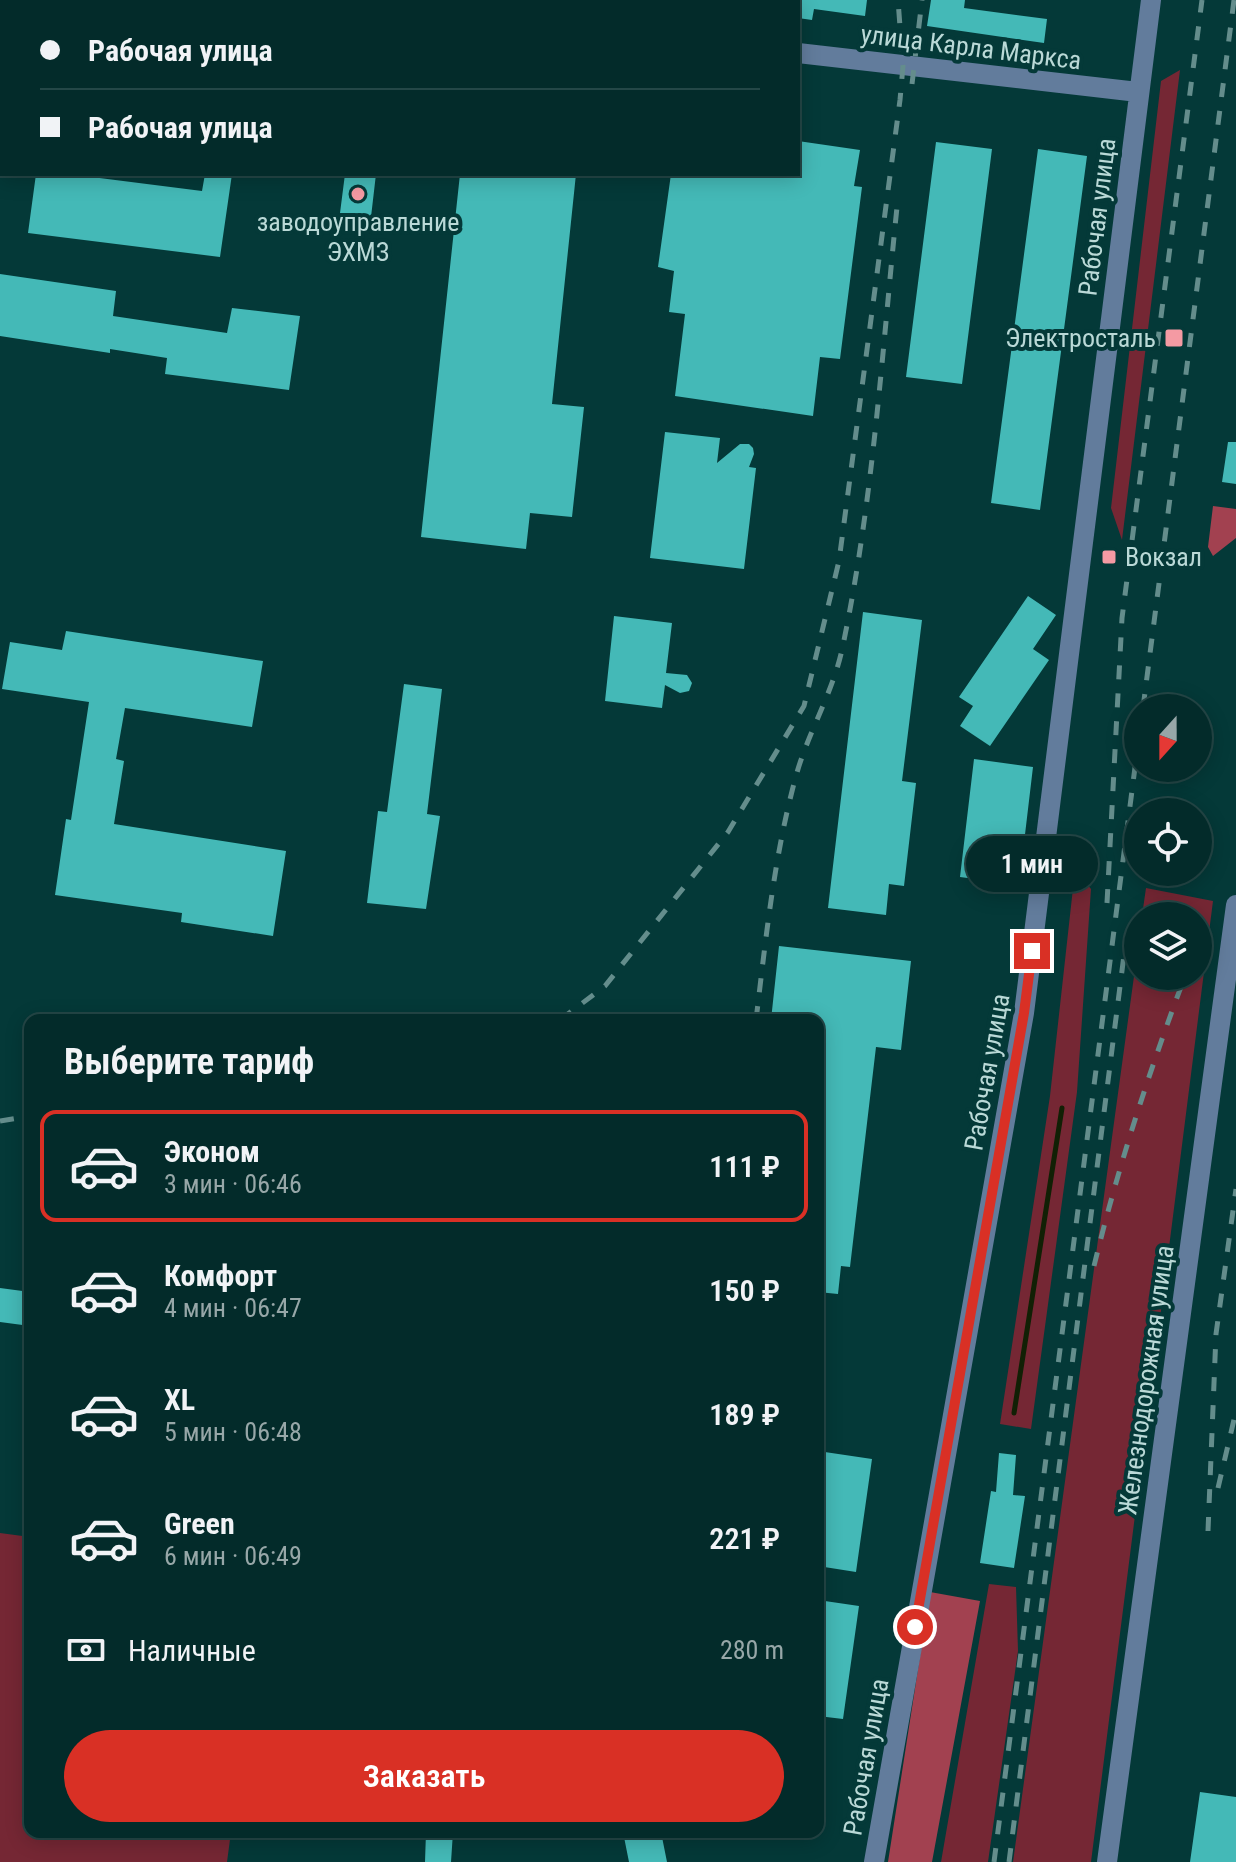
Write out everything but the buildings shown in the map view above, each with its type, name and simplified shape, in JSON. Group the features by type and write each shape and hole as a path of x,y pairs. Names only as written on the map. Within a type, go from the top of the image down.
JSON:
{"street":[{"name":"Рабочая улица","path":"874,1862 1024,1013 1151,0"},
{"name":"улица Карла Маркса","path":"800,53 1138,92"},
{"name":"Железнодорожная улица","path":"1107,1862 1236,905"}],"shaded area":[{"path":"1180,70 1122,540 1111,508 1161,81"},
{"path":"1213,506 1236,509 1236,538 1213,556 1208,547"},
{"path":"1075,870 1091,889 1077,1092 1031,1429 1000,1424 1050,1096"},
{"path":"1146,888 1213,901 1212,909 1212,902 1144,902"},
{"path":"1132,990 1202,990 1091,1862 1013,1862"},
{"path":"0,1533 24,1536 24,1838 230,1838 227,1862 0,1862"},
{"path":"989,1584 1016,1587 1018,1651 988,1862 941,1862"},
{"path":"930,1592 980,1601 932,1862 888,1862"}],"waterway":[{"path":"1014,1413 1062,1108"}],"railway":[{"path":"568,1014 605,986 728,832 804,706 839,561 900,100 903,66 898,0"},
{"path":"912,84 922,0"},
{"path":"1107,903 1122,618 1202,0"},
{"path":"1145,694 1234,0"},
{"path":"757,1014 788,806 801,760 839,662 853,591 876,427 897,207"},
{"path":"994,1862 1133,782"},
{"path":"1009,1862 1124,955"},
{"path":"1094,1266 1135,1120 1180,990"},
{"path":"0,1121 24,1117"},
{"path":"1208,1531 1216,1334 1236,1189"},
{"path":"1218,1488 1236,1411"}],"place":[{"name":"заводоуправление ЭХМЗ","path":"358,194"},
{"name":"Электросталь","path":"1174,338"},
{"name":"Вокзал","path":"1109,557"}],"route":[{"path":"915,1627 1024,1013 1032,951"}]}
